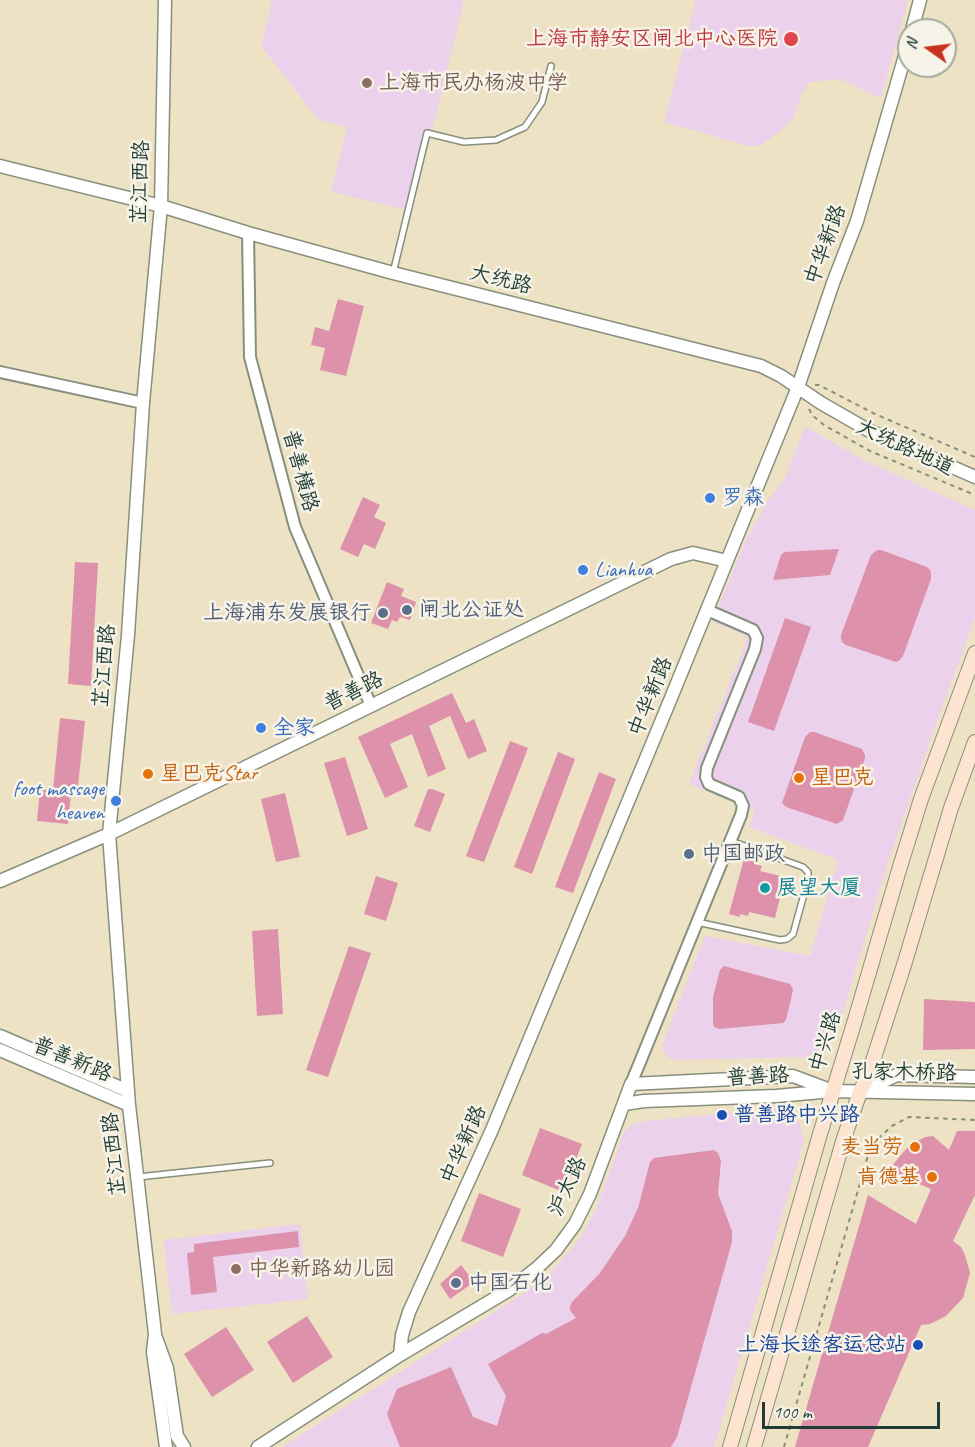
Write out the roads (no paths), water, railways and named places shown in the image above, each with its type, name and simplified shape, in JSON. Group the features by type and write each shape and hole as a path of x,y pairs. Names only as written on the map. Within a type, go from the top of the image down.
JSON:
{"main road":[{"name":"中兴路","path":"730,1447 833,1091 918,809 975,653"},
{"path":"754,1447 844,1138 869,1073 951,808 975,742"}],"street":[{"name":"芷江西路","path":"165,0 161,206 143,403 128,635 109,834 129,1106 155,1334 167,1368 177,1436 184,1447"},
{"path":"915,18 920,0"},
{"name":"中华新路","path":"400,1355 402,1335 409,1312 491,1132 798,387 833,283 857,221 899,78"},
{"name":"大统路","path":"0,166 161,206 248,233 393,273 761,366 868,430 975,477"},
{"name":"普善横路","path":"248,233 250,357 295,527 371,706"},
{"path":"0,372 143,403"},
{"name":"普善路","path":"0,881 109,834 671,559 693,553 727,561"},
{"name":"沪太路","path":"258,1447 400,1355 509,1290 556,1250 575,1224 590,1194 631,1084 731,841 743,806 739,797 709,784 706,777 707,768 755,649 757,638 753,630 707,610"},
{"name":"普善新路","path":"0,1036 128,1091"},
{"name":"普善新路","path":"0,1050 129,1106"},
{"path":"860,1092 897,1075 975,1077"},
{"name":"普善路","path":"631,1084 793,1076 833,1091"},
{"name":"普善路","path":"624,1104 833,1091"},
{"name":"孔家木桥路","path":"833,1091 975,1094"},
{"name":"芷江西路","path":"155,1334 153,1352 166,1447"}],"lane":[{"path":"393,273 427,133 464,142 496,140 525,127 542,102 551,66"},
{"path":"697,922 780,940 787,939 793,934 808,880 808,872 803,867 731,841"},
{"path":"137,1178 270,1163"}],"place":[{"name":"上海市静安区闸北中心医院","path":"791,39"},
{"name":"上海市民办杨波中学","path":"367,83"},
{"name":"罗森","path":"710,498"},
{"name":"Lianhua","path":"583,570"},
{"name":"闸北公证处","path":"407,610"},
{"name":"上海浦东发展银行","path":"383,613"},
{"name":"全家","path":"261,728"},
{"name":"星巴克Star","path":"148,774"},
{"name":"星巴克","path":"799,778"},
{"name":"foot massage heaven","path":"116,801"},
{"name":"中国邮政","path":"689,854"},
{"name":"展望大厦","path":"765,888"},
{"name":"普善路中兴路","path":"722,1115"},
{"name":"麦当劳","path":"915,1147"},
{"name":"肯德基","path":"932,1177"},
{"name":"中华新路幼儿园","path":"236,1269"},
{"name":"中国石化","path":"456,1283"},
{"name":"上海长途客运总站","path":"918,1345"}]}
